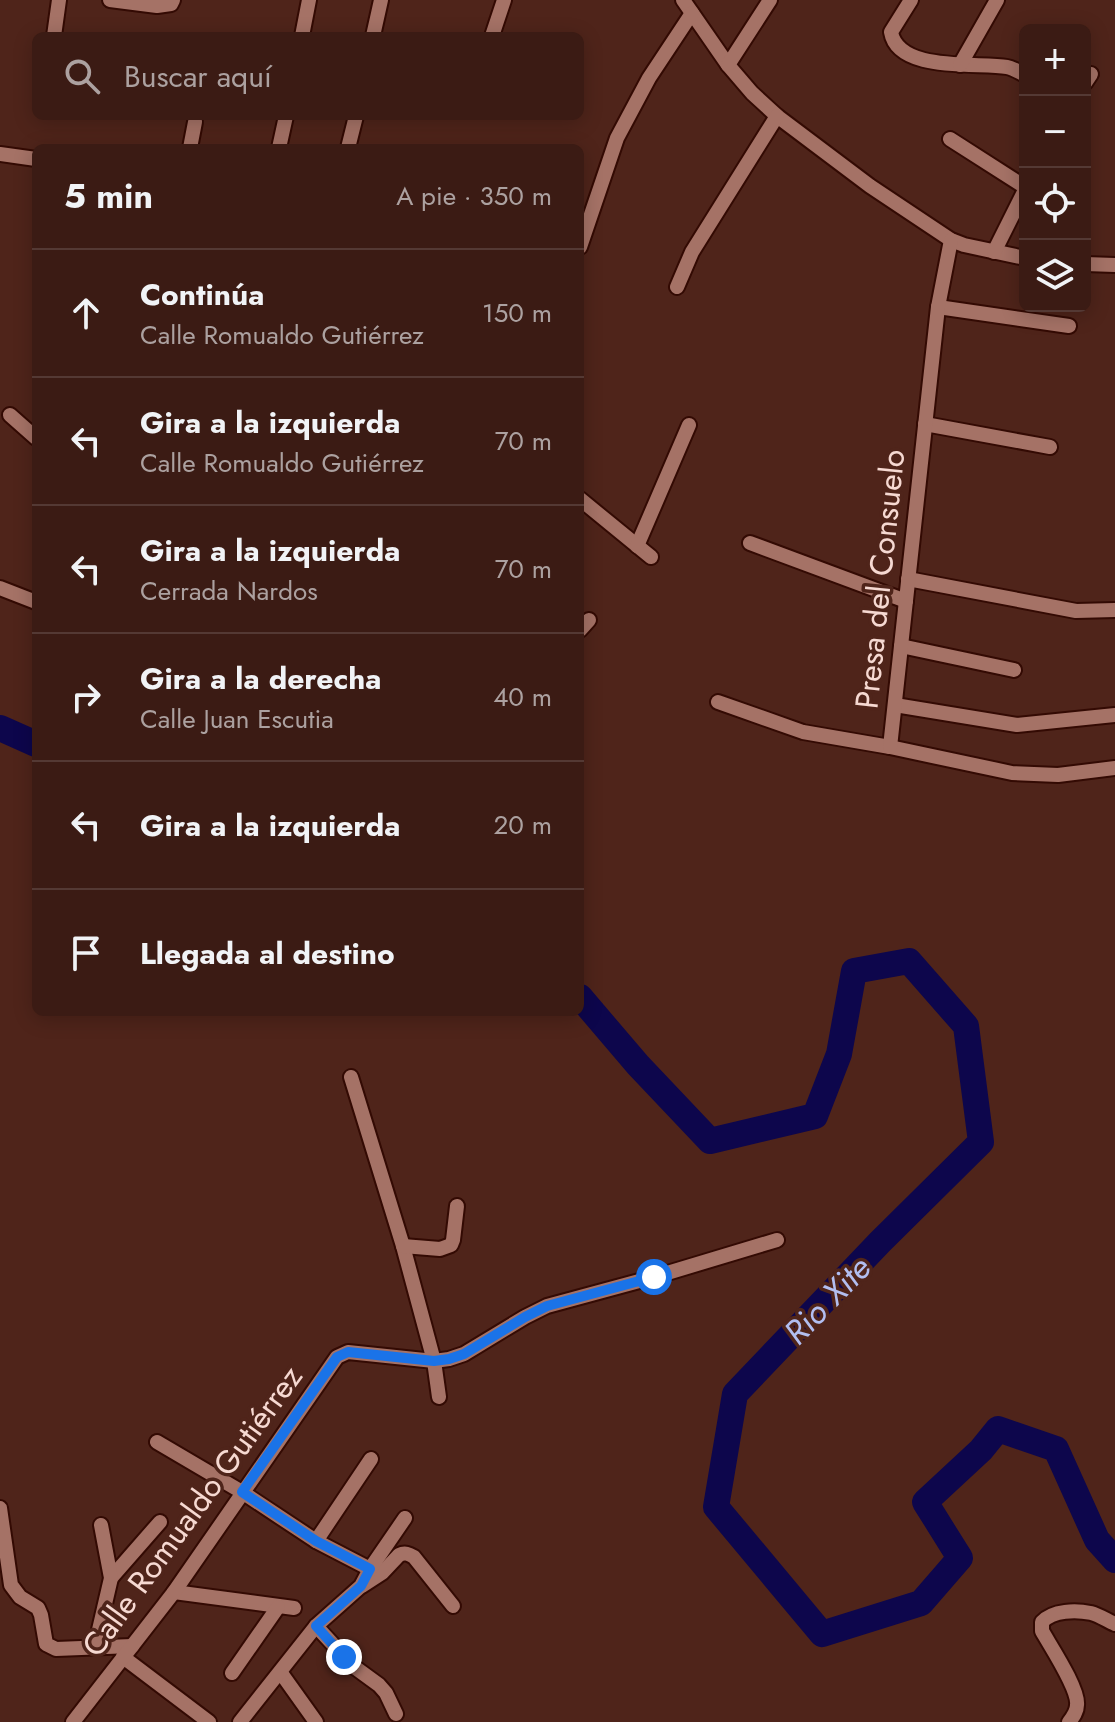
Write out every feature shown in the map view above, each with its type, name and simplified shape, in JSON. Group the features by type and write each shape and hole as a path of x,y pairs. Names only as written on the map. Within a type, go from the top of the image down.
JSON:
{"street":[{"path":"55,32 59,0"},
{"path":"110,0 157,6 171,4 173,0"},
{"path":"303,32 309,0"},
{"path":"374,32 381,0"},
{"path":"493,32 504,0"},
{"path":"683,0 728,65 777,116 870,186 951,240 1019,257"},
{"path":"728,65 770,0"},
{"path":"911,0 891,32 899,49 925,61 1009,67 1019,72"},
{"path":"960,65 997,0"},
{"path":"584,235 617,138 649,78 692,13"},
{"path":"677,287 692,252 777,116"},
{"path":"280,144 285,120"},
{"path":"349,144 355,120"},
{"path":"191,144 195,122"},
{"path":"950,139 1019,184"},
{"path":"0,154 32,158"},
{"path":"994,252 1019,200"},
{"name":"Presa del Consuelo","path":"718,702 803,732 890,747 938,307 951,240"},
{"path":"1091,264 1115,265"},
{"path":"938,307 1069,326"},
{"path":"10,415 32,434"},
{"path":"925,424 1050,447"},
{"path":"637,546 689,425"},
{"path":"584,502 651,557"},
{"path":"750,543 906,601"},
{"path":"908,579 1076,611 1115,610"},
{"path":"0,588 32,600"},
{"path":"901,646 1014,670"},
{"path":"895,705 1017,725 1115,715"},
{"path":"890,747 1012,773 1058,775 1115,768"},
{"path":"351,1077 403,1246 434,1361 439,1397"},
{"path":"403,1246 440,1249 451,1245 457,1206"},
{"name":"Calle Romualdo Gutiérrez","path":"73,1722 174,1592 337,1357 348,1352 434,1361 449,1359 464,1354 525,1317 557,1303 777,1240"},
{"path":"157,1442 242,1492 316,1541 370,1569"},
{"path":"316,1541 371,1459"},
{"path":"0,1508 11,1585 20,1597 38,1608 46,1644 56,1649 95,1647 127,1651 209,1722"},
{"path":"361,1586 405,1518"},
{"path":"111,1578 160,1522"},
{"path":"95,1647 111,1578 101,1525"},
{"path":"240,1722 316,1626 402,1553 414,1557 453,1606"},
{"path":"174,1592 294,1608"},
{"path":"232,1673 278,1607"},
{"path":"1069,1722 1076,1712 1077,1699 1042,1631 1042,1622 1048,1615 1063,1612 1093,1613 1115,1624"},
{"path":"316,1626 344,1657 379,1685 396,1714"},
{"path":"281,1673 316,1722"}],"waterway":[{"name":"Rio Xite","path":"0,728 32,742"},
{"name":"Rio Xite","path":"584,1002 638,1065 710,1141 815,1116 839,1054 854,971 909,961 966,1026 981,1142 880,1242 735,1394 716,1507 822,1634 921,1603 960,1558 925,1502 981,1450 998,1429 1056,1449 1097,1540 1115,1560"}],"route":[{"path":"344,1657 316,1626 361,1586 370,1569 316,1541 242,1492 337,1357 348,1352 434,1361 449,1359 464,1354 547,1306 654,1277"}]}
